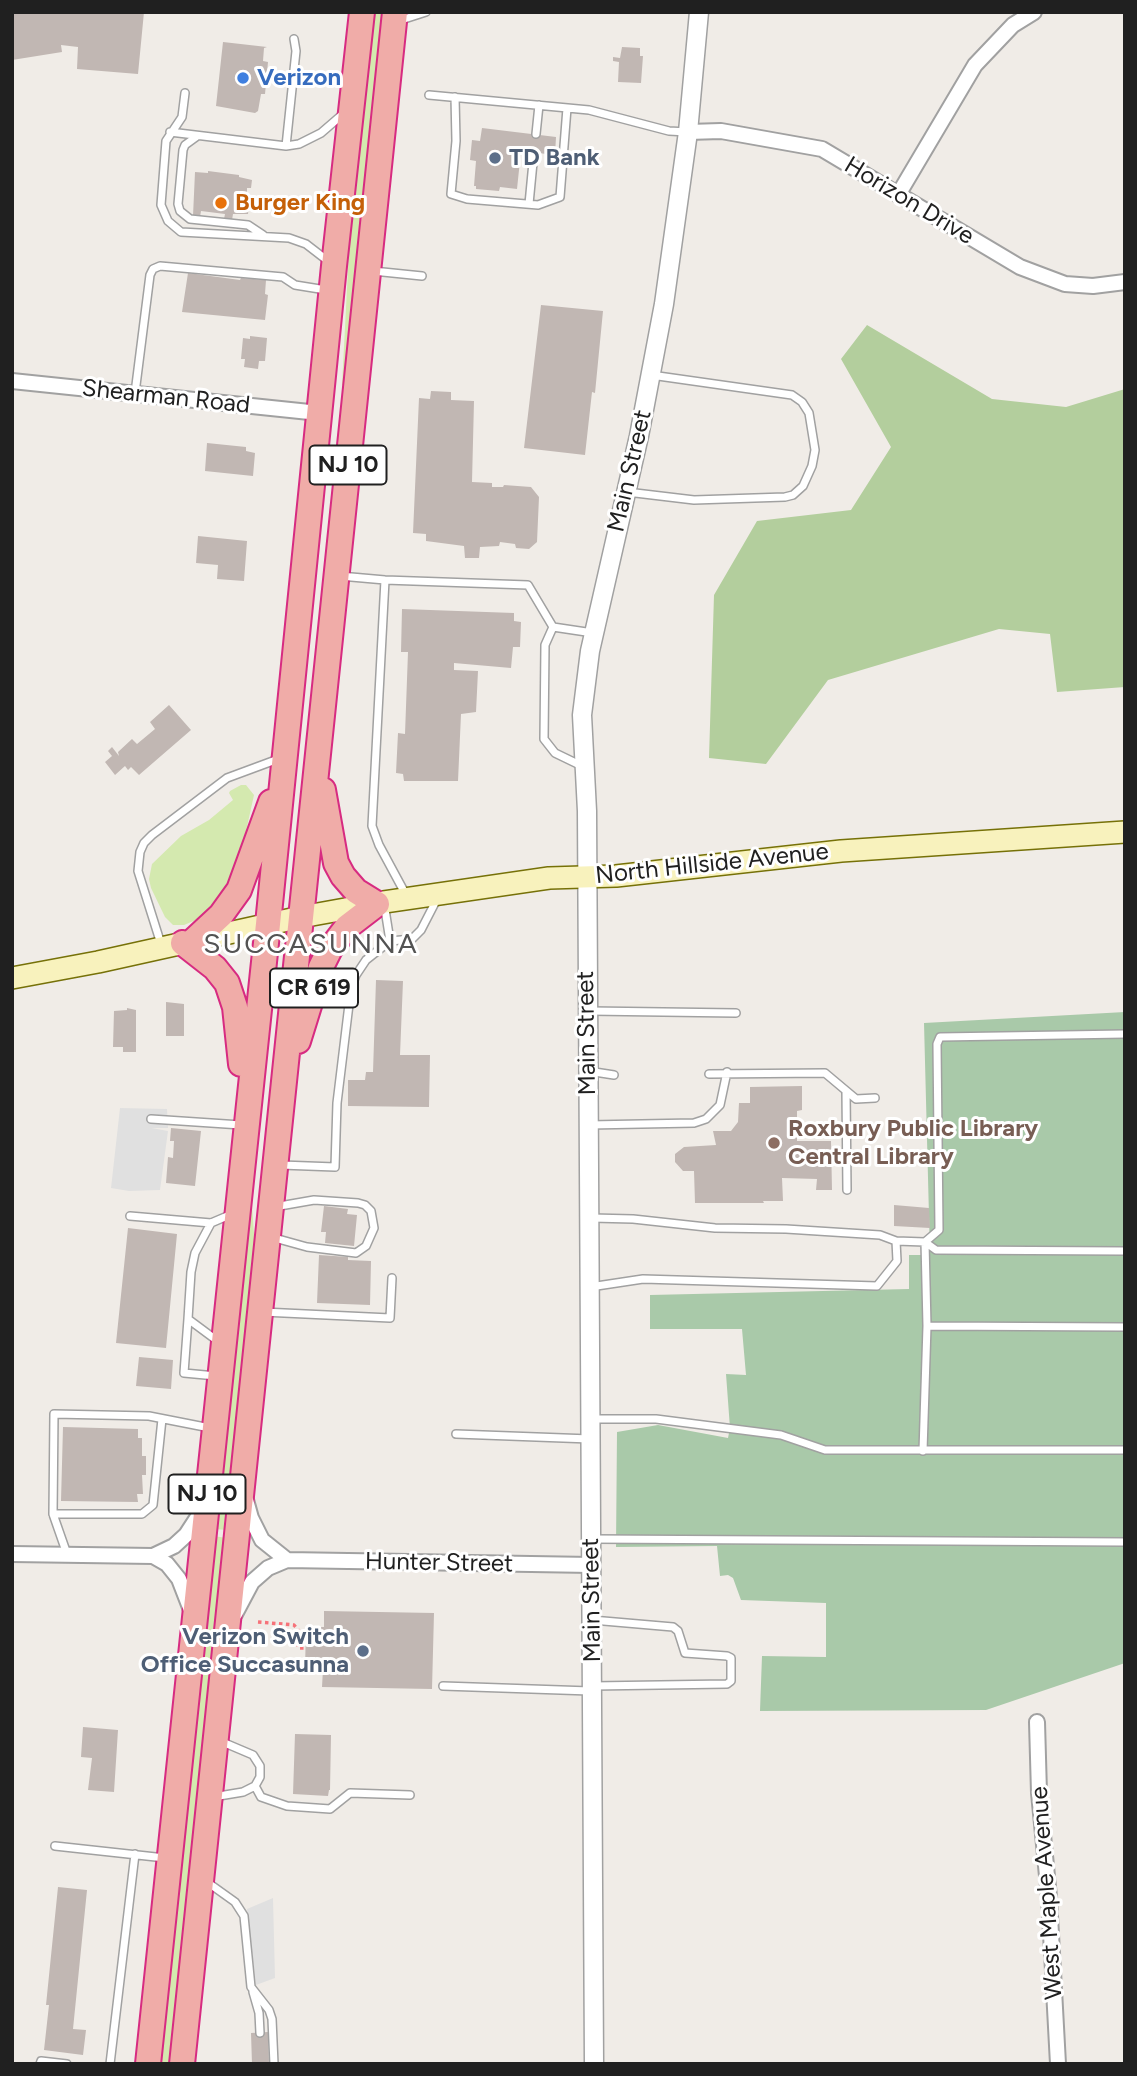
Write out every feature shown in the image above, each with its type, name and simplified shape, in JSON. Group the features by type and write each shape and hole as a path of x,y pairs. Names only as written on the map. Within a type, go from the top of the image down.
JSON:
{"highway":[{"name":"NJ 10","path":"148,2064 268,924 332,278 362,12"},
{"name":"NJ 10","path":"182,2064 394,18"},
{"path":"318,755 336,863 356,891 380,903"},
{"path":"246,1122 239,1028 228,983 215,968 179,944 221,915 239,890 284,766"},
{"name":"CR 619","path":"282,1091 321,967 330,949 347,927 380,903"}],"main road":[{"name":"North Hillside Avenue","path":"12,978 380,903 549,878 616,876 841,851 1125,832"}],"street":[{"name":"Main Street","path":"594,2064 587,877 582,715 593,633 651,375 675,234 699,12"},
{"path":"898,195 975,65 1013,25 1034,12"},
{"name":"Horizon Drive","path":"688,132 721,131 822,149 1020,267 1065,284 1093,286 1125,282"},
{"name":"Shearman Road","path":"12,381 319,413"},
{"path":"227,1632 252,1582 268,1568 287,1560 262,1540 247,1507 243,1481"},
{"path":"12,1554 153,1556 174,1546 186,1535 207,1502"},
{"path":"153,1556 167,1564 179,1579 195,1623"},
{"name":"Hunter Street","path":"287,1560 592,1565"},
{"name":"West Maple Avenue","path":"1037,1722 1039,1793 1049,1897 1058,2064"}],"lane":[{"path":"394,18 426,12"},
{"path":"286,146 296,51 294,40"},
{"path":"135,394 150,275 153,269 160,266 283,277 295,285 332,278 306,244 289,238 181,232 168,221 161,205 166,141 182,117 185,93"},
{"path":"429,94 589,110 669,131 688,132"},
{"path":"455,97 456,141 451,194 467,199 538,205 559,197 567,108"},
{"path":"536,134 539,105"},
{"path":"170,132 286,146 299,144 321,133 352,107"},
{"path":"197,137 185,145 183,150 178,204 180,211 190,219 248,225 265,237"},
{"path":"529,204 534,152"},
{"path":"368,270 422,276"},
{"path":"626,492 694,500 785,497 793,495 803,486 812,466 815,450 808,413 802,402 792,395 651,375"},
{"path":"336,575 385,580 528,584 553,628"},
{"path":"385,580 383,659 376,726 372,826 379,845 408,899"},
{"path":"553,628 593,633"},
{"path":"553,628 545,645 544,738 555,753 584,767"},
{"path":"179,944 138,871 139,852 144,843 227,778 284,766"},
{"path":"274,1165 335,1167 337,1103 351,988 366,960 390,941 412,939 421,930 439,895"},
{"path":"380,903 390,941"},
{"path":"587,1011 736,1013"},
{"path":"925,1242 939,1230 937,1044 940,1037 1125,1034"},
{"path":"587,1071 614,1075"},
{"path":"588,1125 695,1123 706,1119 720,1105 727,1073"},
{"path":"709,1074 825,1073 856,1099 875,1098"},
{"path":"846,1091 847,1190"},
{"path":"151,1119 246,1122"},
{"path":"267,1236 307,1247 356,1253 366,1246 374,1228 371,1211 358,1203 314,1200 270,1208"},
{"path":"130,1216 211,1223 236,1212"},
{"path":"589,1218 633,1219 715,1228 786,1228 880,1235 896,1241 925,1242 936,1250 1125,1251"},
{"path":"211,1223 195,1253 188,1294 184,1373 219,1376"},
{"path":"589,1287 643,1279 877,1286 897,1261 896,1241"},
{"path":"923,1451 927,1326 925,1242"},
{"path":"259,1312 390,1318 393,1278"},
{"path":"188,1319 222,1344"},
{"path":"927,1326 1125,1327"},
{"path":"67,1555 53,1514 54,1414 149,1416 214,1428"},
{"path":"53,1514 142,1514 153,1505 162,1419"},
{"path":"590,1419 656,1419 781,1434 825,1450 1125,1450"},
{"path":"456,1434 590,1439"},
{"path":"591,1539 1125,1542"},
{"path":"443,1686 593,1689 727,1684 731,1681 731,1658 685,1653 678,1631 673,1627 592,1620"},
{"path":"209,1798 240,1793 255,1786 260,1777 260,1766 253,1755 215,1739"},
{"path":"255,1786 261,1797 287,1806 330,1809 350,1793 410,1795"},
{"path":"55,1846 169,1858"},
{"path":"110,2064 135,1854"},
{"path":"201,1878 235,1902 244,1916 251,1987 259,2013 260,2033"},
{"path":"251,1987 269,2010 272,2019 274,2064"},
{"path":"40,2064 41,2061 67,2064"}],"path":[{"path":"258,1622 294,1625 299,1631 298,1648 306,1648"}],"green space":[{"path":"372,12 383,12 345,386 342,385 350,231"},
{"path":"867,325 992,399 1066,407 1125,389 1125,687 1057,692 1050,634 999,629 828,680 766,764 709,758 714,595 757,521 851,510 891,447 841,359"},
{"path":"246,785 254,795 235,881 203,917 184,925 173,925 165,917 151,888 149,879 152,864 181,836 209,820 233,800 230,791"},
{"path":"1125,1012 1125,1663 986,1710 760,1711 762,1656 826,1657 826,1603 741,1600 733,1578 728,1575 720,1576 717,1546 616,1547 617,1432 658,1425 728,1438 730,1428 726,1374 746,1375 742,1329 650,1329 650,1295 909,1289 909,1255 930,1255 924,1023"},
{"path":"248,1206 252,1206 255,1247 227,1530 214,1529"},
{"path":"214,1536 226,1538 172,2064 158,2064"}],"shaded area":[{"path":"120,1108 167,1109 168,1128 152,1128 168,1131 160,1190 129,1191 111,1188"},
{"path":"273,1898 275,1978 256,1985 247,1909"}],"building":[{"path":"12,12 144,12 138,74 77,69 78,47 61,45 62,52 12,60"},
{"name":"Verizon","path":"223,42 267,47 264,48 263,61 268,62 265,94 261,94 258,111 255,113 216,106"},
{"path":"622,47 640,48 640,56 643,56 641,83 618,82 619,62 613,61 613,57 620,58"},
{"name":"TD Bank","path":"482,128 556,137 555,155 521,151 517,189 476,189 476,161 470,160 472,140 480,141"},
{"name":"Burger King","path":"195,172 239,175 252,180 251,188 247,188 250,195 248,214 233,214 232,220 224,219 225,214 201,211 200,217 193,216"},
{"path":"188,273 240,280 266,280 265,294 268,295 265,320 182,312"},
{"path":"541,305 603,311 595,393 592,392 585,455 524,448"},
{"path":"250,336 267,338 265,361 259,361 258,369 244,367 245,359 241,359 243,338 250,339"},
{"path":"431,391 451,392 451,400 474,401 472,482 492,483 492,487 531,487 539,497 537,542 529,549 500,542 499,546 480,547 479,558 465,558 464,546 426,541 426,534 413,533 419,398 430,399"},
{"path":"207,443 246,447 246,451 255,453 253,476 205,471"},
{"path":"198,536 247,541 244,581 217,579 218,565 196,563"},
{"path":"402,609 514,613 514,621 521,622 520,647 513,647 511,668 454,663 454,670 478,671 476,712 461,714 458,781 404,781 403,774 396,773 398,733 405,734 408,652 401,652"},
{"path":"169,705 191,730 139,775 131,767 128,770 125,766 115,775 105,762 112,756 108,751 112,747 119,756 118,752 132,739 137,744 155,729 150,722"},
{"path":"376,980 403,981 400,1055 430,1055 429,1107 348,1106 348,1080 365,1080 366,1072 373,1072"},
{"path":"166,1002 184,1004 184,1036 166,1036"},
{"path":"127,1008 136,1010 136,1052 123,1052 123,1047 113,1047 114,1011"},
{"name":"Roxbury Public Library Central Library","path":"802,1086 802,1110 797,1111 797,1141 831,1141 832,1190 816,1190 817,1179 782,1178 783,1201 695,1203 694,1171 683,1171 675,1162 675,1154 684,1147 716,1145 713,1131 731,1131 738,1122 739,1103 750,1103 750,1087"},
{"path":"171,1128 201,1131 195,1186 166,1183 168,1157 173,1158 174,1141 170,1141"},
{"path":"894,1205 929,1208 930,1228 894,1226"},
{"path":"324,1206 348,1209 347,1214 357,1215 354,1246 325,1243 326,1232 321,1232"},
{"path":"128,1228 177,1234 166,1348 116,1343"},
{"path":"319,1255 371,1261 370,1305 317,1303"},
{"path":"139,1357 173,1360 171,1389 136,1386"},
{"path":"63,1427 138,1429 138,1438 142,1438 142,1456 146,1456 146,1475 142,1475 143,1494 137,1494 138,1502 61,1501"},
{"path":"324,1611 434,1613 432,1689 322,1687 323,1669 305,1669 306,1627 324,1627"},
{"path":"83,1727 118,1730 114,1792 88,1790 92,1758 81,1757"},
{"path":"295,1734 331,1735 328,1796 293,1794"},
{"path":"58,1887 87,1890 73,2029 86,2030 83,2055 44,2050"},
{"path":"268,2032 269,2064 252,2064 251,2033"}],"place":[{"name":"Verizon","path":"243,78"},
{"name":"TD Bank","path":"495,158"},
{"name":"Burger King","path":"221,203"},
{"name":"Roxbury Public Library Central Library","path":"774,1143"},
{"name":"Verizon Switch Office Succasunna","path":"363,1651"}],"district":[{"name":"SUCCASUNNA","path":"311,945"}]}
